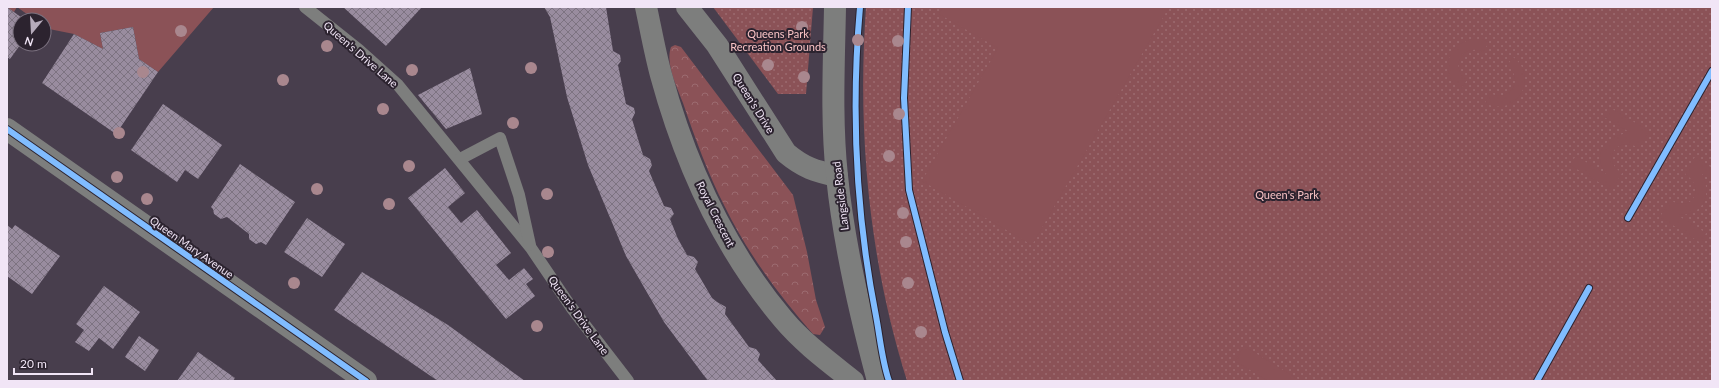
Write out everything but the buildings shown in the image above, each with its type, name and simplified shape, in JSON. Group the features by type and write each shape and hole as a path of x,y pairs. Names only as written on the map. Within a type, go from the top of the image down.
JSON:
{"street":[{"name":"Royal Crescent","path":"646,7 661,74 678,130 698,181 719,225 761,291 784,320 808,345 853,381"},
{"name":"Queen's Drive","path":"687,7 717,45 786,154 799,164 812,170 837,176"},
{"name":"Langside Road","path":"835,7 833,112 837,176 848,258 878,381"},
{"name":"Queen Mary Avenue","path":"7,128 366,381"}],"lane":[{"name":"Queen's Drive Lane","path":"305,7 359,50 398,85 531,248 571,307 628,381"},
{"name":"Queen's Drive Lane","path":"460,160 500,138 519,194 531,248"}],"green space":[{"path":"7,7 17,7 14,12"},
{"path":"17,7 214,7 158,72 139,59 133,27 100,33 103,49 74,34 52,30 52,12 24,12"},
{"name":"Queens Park Recreation Grounds","path":"713,7 813,7 806,94 778,94"},
{"name":"Queen's Park","path":"866,7 1712,7 1712,381 907,381 883,289 869,196 863,102"},
{"path":"943,7 1169,7 1032,245 922,181 998,48 939,14"},
{"path":"1472,39 1481,39 1489,42 1483,52 1470,50 1461,57 1459,69 1461,75 1467,80 1461,89 1452,81 1450,76 1448,70 1449,58 1457,46"},
{"path":"675,45 681,47 793,195 807,252 816,300 825,327 820,335 813,334 776,289 754,258 725,207 702,156 672,75 670,54 671,47"},
{"path":"1513,57 1521,66 1525,75 1521,94 1506,106 1496,106 1485,103 1490,93 1497,96 1504,96 1513,88 1515,77 1507,66"},
{"path":"1609,107 1649,131 1639,148 1624,144 1614,150 1612,161 1622,173 1612,190 1570,165 1576,156 1606,174 1600,158 1604,145 1609,140 1623,134 1631,133 1604,117"},
{"path":"1695,157 1712,168 1712,180 1702,174 1705,182 1706,197 1699,209 1686,214 1677,215 1706,233 1701,243 1660,217 1670,200 1685,204 1694,197 1696,192 1695,186 1691,179 1685,174"},
{"path":"1244,346 1301,381 1268,381 1235,361"}],"cycle path":[{"path":"860,7 856,84 857,162 860,201 869,278 883,357 889,381"},
{"path":"908,7 904,98 909,190 945,332 960,381"},
{"path":"1628,218 1712,71"},
{"path":"7,129 366,381"},
{"path":"1537,381 1589,288"}]}
